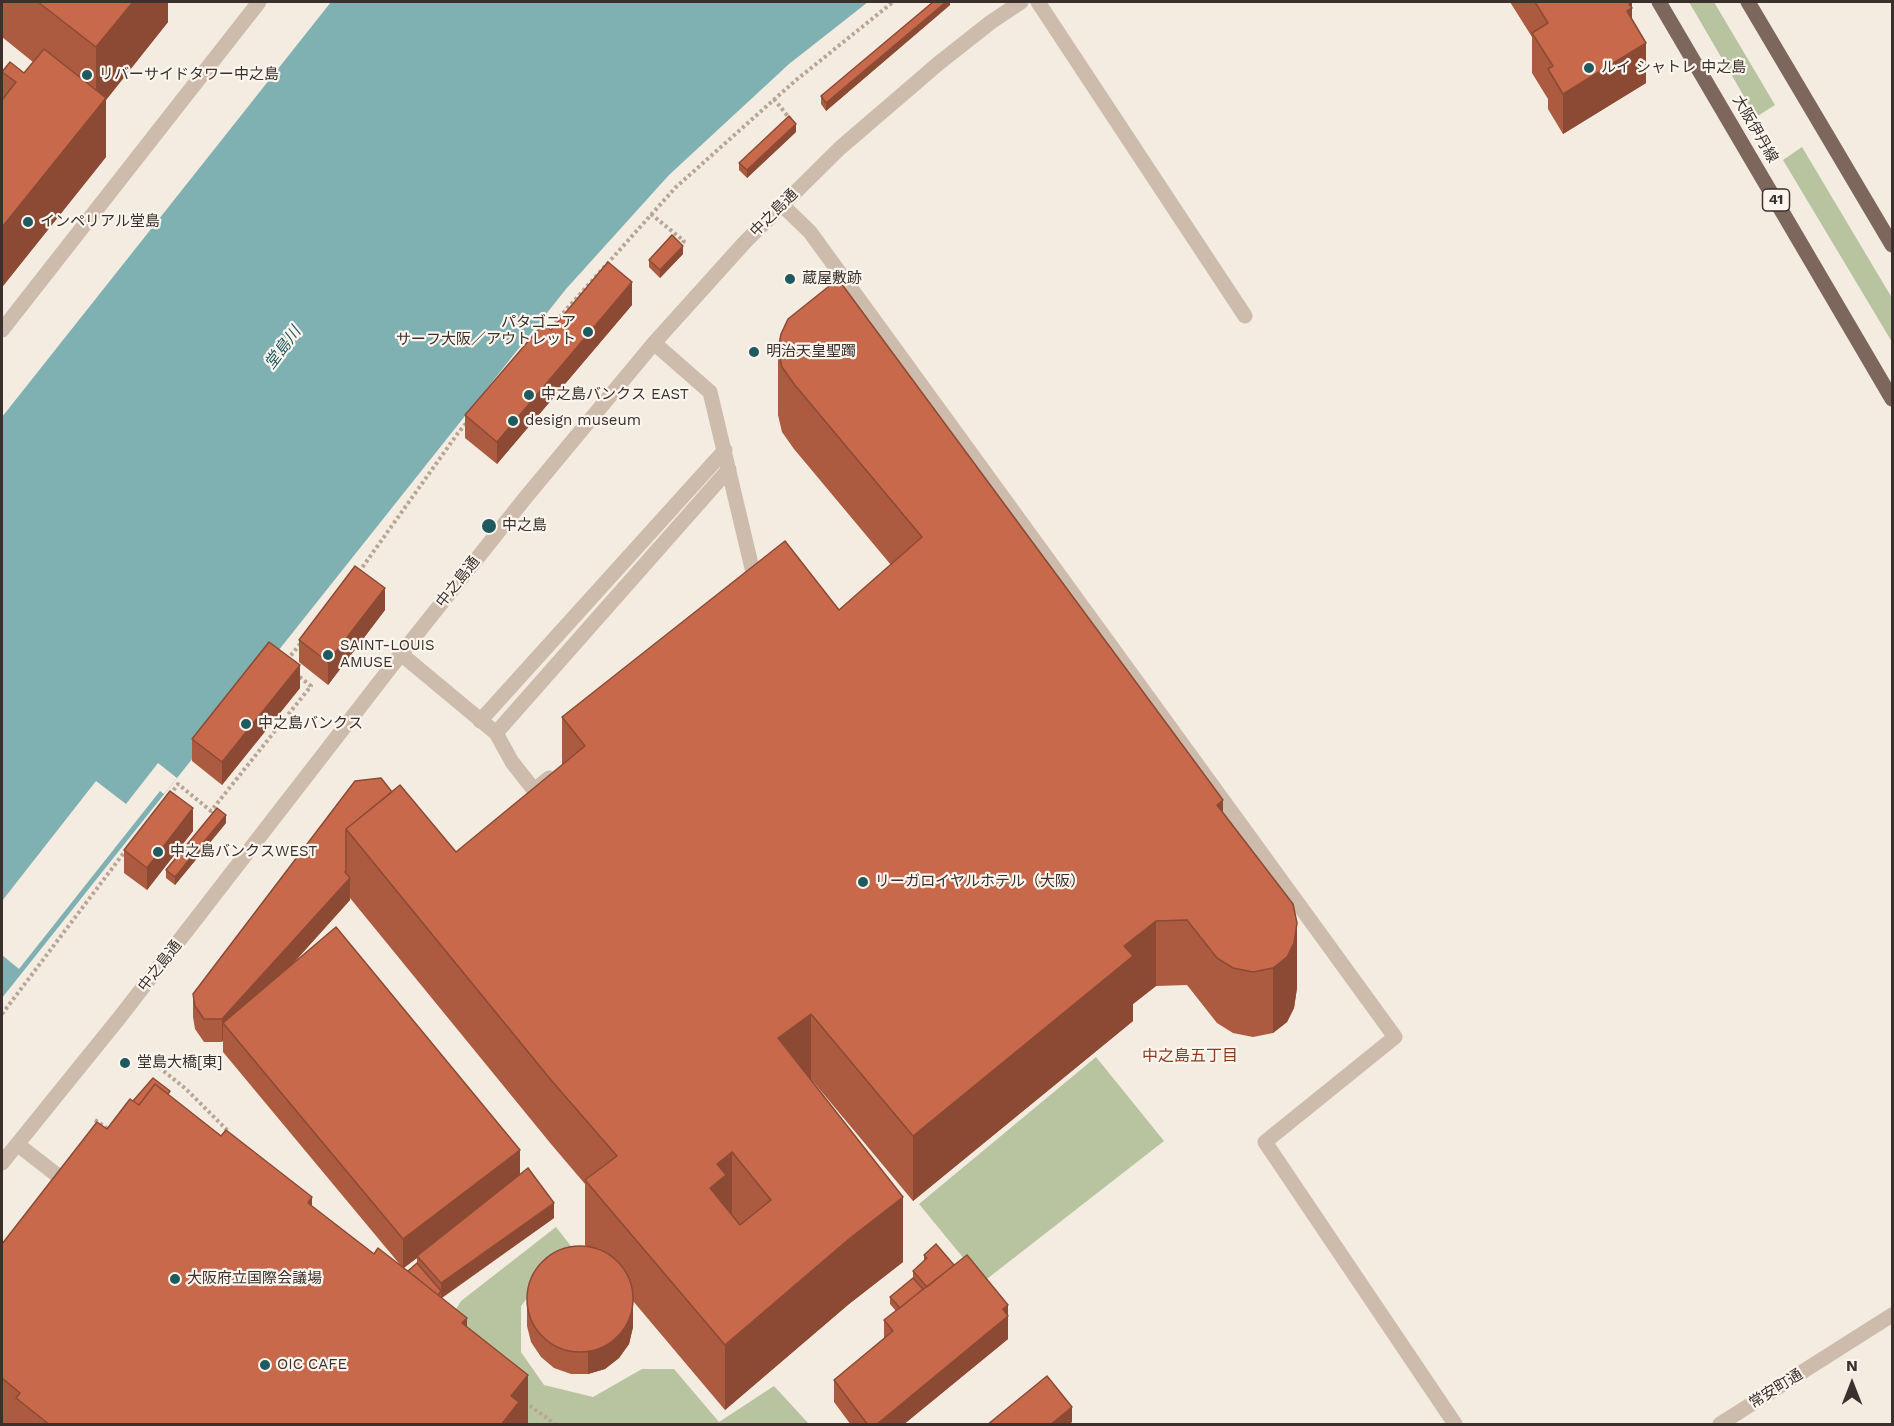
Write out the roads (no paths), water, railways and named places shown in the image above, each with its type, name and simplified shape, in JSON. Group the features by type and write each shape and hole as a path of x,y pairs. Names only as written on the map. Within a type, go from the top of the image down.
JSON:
{"main road":[{"name":"大阪伊丹線","path":"1659,2 1893,399"},
{"path":"1748,2 1893,244"}],"street":[{"path":"2,330 259,2"},
{"name":"中之島通","path":"2,1163 120,1017 401,654 533,488 654,343 745,242 889,105 991,22 1021,2"},
{"path":"1038,2 1245,316"},
{"path":"782,205 810,232 1395,1037 1265,1142 1455,1425"},
{"path":"654,343 710,392 756,585 751,596"},
{"path":"480,721 724,450"},
{"path":"496,733 729,469"},
{"path":"401,654 496,733 512,762 534,790 562,768"},
{"path":"17,1144 85,1197"},
{"name":"常安町通","path":"1720,1425 1893,1315"}],"water":[{"name":"堂島川","path":"331,2 868,2 789,64 669,175 566,289 2,998 2,417"}],"place":[{"name":"ルイ シャトレ 中之島","path":"1589,68"},
{"name":"リバーサイドタワー中之島","path":"87,75"},
{"name":"インペリアル堂島","path":"28,222"},
{"name":"蔵屋敷跡","path":"790,279"},
{"name":"パタゴニア サーフ大阪／アウトレット","path":"588,332"},
{"name":"明治天皇聖躅","path":"754,352"},
{"name":"中之島バンクス EAST","path":"529,395"},
{"name":"design museum","path":"513,421"},
{"name":"中之島","path":"489,526"},
{"name":"SAINT-LOUIS AMUSE","path":"328,655"},
{"name":"中之島バンクス","path":"246,724"},
{"name":"中之島バンクスWEST","path":"158,852"},
{"name":"リーガロイヤルホテル（大阪）","path":"863,882"},
{"name":"堂島大橋[東]","path":"125,1063"},
{"name":"大阪府立国際会議場","path":"175,1279"},
{"name":"OIC CAFE","path":"265,1365"}],"district":[{"name":"中之島五丁目","path":"1190,1056"}]}
